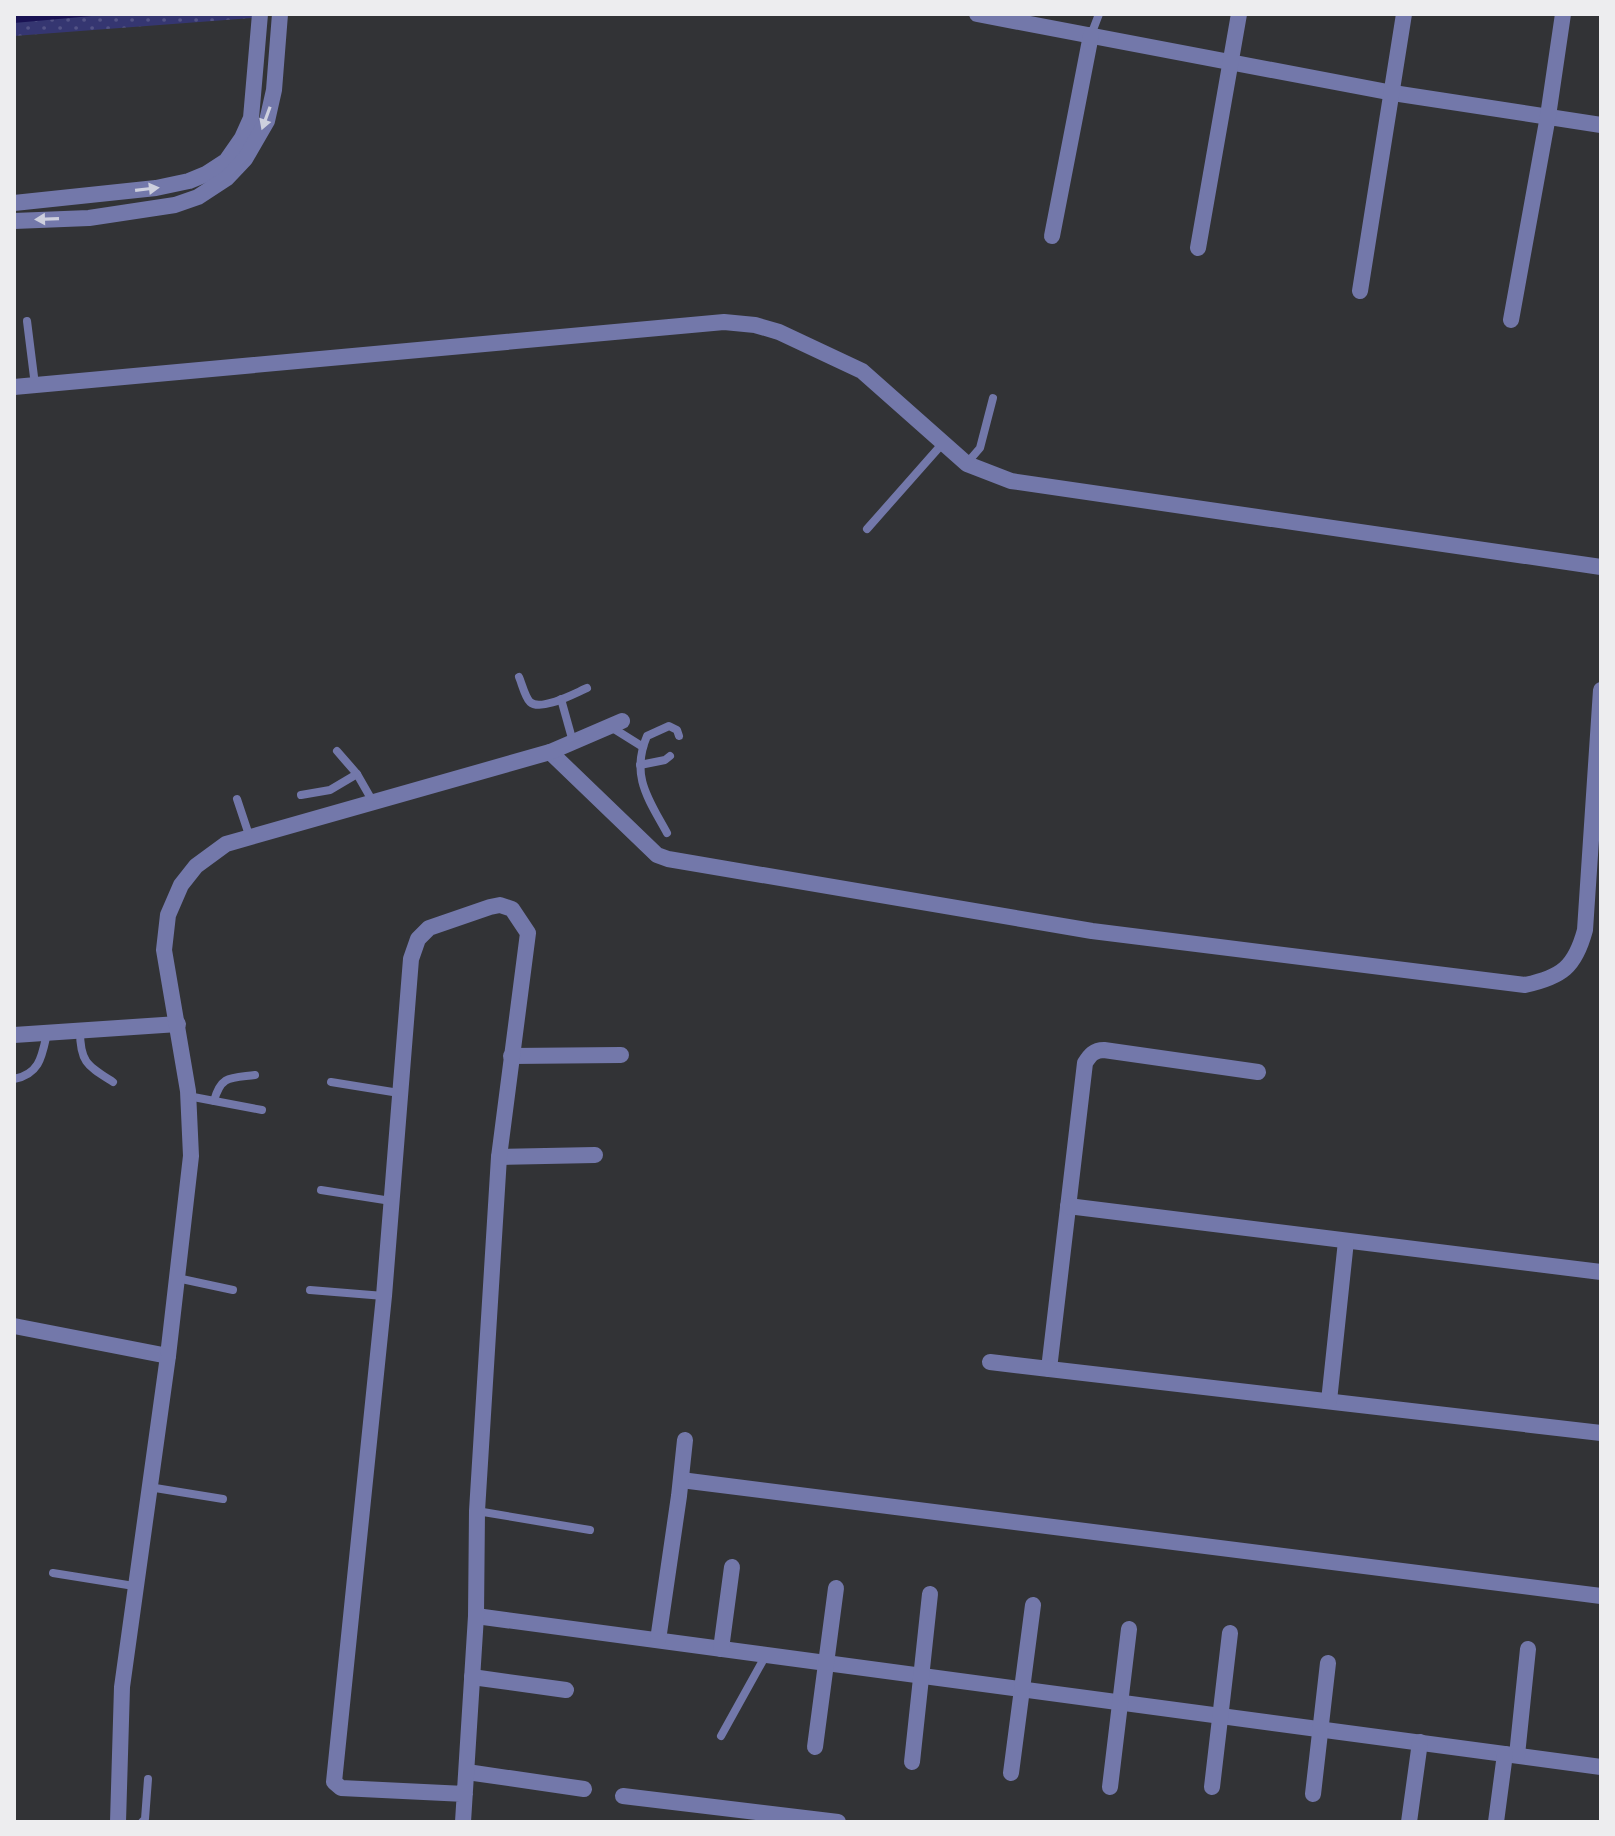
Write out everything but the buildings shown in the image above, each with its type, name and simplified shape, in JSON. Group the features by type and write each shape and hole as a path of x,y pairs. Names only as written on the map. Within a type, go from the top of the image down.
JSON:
{"street":[{"path":"14,203 156,188 189,181 226,161 251,118 260,14"},
{"path":"14,221 89,218 175,205 198,197 227,178 245,159 267,121 280,14"},
{"path":"977,14 1061,21 1091,35 1230,62 1393,93 1601,125"},
{"path":"1198,248 1239,14"},
{"path":"1360,291 1404,14"},
{"path":"1511,320 1563,14"},
{"path":"1052,236 1091,35"},
{"path":"254,80 274,80"},
{"path":"14,387 724,322 755,325 779,332 862,371 967,464 1011,481 1601,567"},
{"path":"550,752 657,855 668,859 1092,931 1525,985 1547,980 1566,969 1578,955 1585,930 1601,690"},
{"path":"118,1822 122,1687 168,1356 191,1156 188,1096 164,950 168,915 181,885 196,866 226,844 550,752 616,724"},
{"path":"463,1822 467,1772 476,1616 477,1511 499,1157 528,933 512,909 500,905 429,928 418,939 411,959 384,1296 334,1782 341,1788 465,1794"},
{"path":"14,1035 178,1024"},
{"path":"1049,1369 1085,1063 1091,1054 1104,1050 1258,1072"},
{"path":"511,1056 621,1055"},
{"path":"499,1157 595,1155"},
{"path":"1068,1206 1601,1272"},
{"path":"1329,1401 1346,1241"},
{"path":"14,1326 168,1356"},
{"path":"990,1362 1329,1401 1600,1427"},
{"path":"658,1640 685,1440"},
{"path":"681,1480 1601,1596"},
{"path":"721,1649 732,1567"},
{"path":"815,1747 836,1588"},
{"path":"912,1762 930,1594"},
{"path":"1011,1773 1033,1605"},
{"path":"476,1616 1601,1767"},
{"path":"1110,1787 1129,1629"},
{"path":"1212,1787 1230,1633"},
{"path":"1496,1822 1528,1649"},
{"path":"1313,1794 1328,1663"},
{"path":"472,1677 566,1690"},
{"path":"1409,1822 1420,1742"},
{"path":"467,1772 584,1789"},
{"path":"623,1796 838,1822"}],"lane":[{"path":"1091,35 1099,14"},
{"path":"27,321 35,385"},
{"path":"967,464 980,448 993,398"},
{"path":"867,529 943,443"},
{"path":"519,677 529,701 535,705 545,705 587,688"},
{"path":"561,699 573,742"},
{"path":"616,724 643,747"},
{"path":"667,833 642,788 640,765 647,736 669,726 677,730 679,736"},
{"path":"337,751 357,774 373,802"},
{"path":"640,765 670,756"},
{"path":"301,795 330,790 357,774"},
{"path":"237,799 250,838"},
{"path":"80,1031 80,1047 89,1067 113,1082"},
{"path":"14,1079 25,1077 40,1064 47,1033"},
{"path":"214,1101 222,1082 255,1075"},
{"path":"331,1082 399,1093"},
{"path":"188,1096 262,1110"},
{"path":"321,1190 392,1201"},
{"path":"177,1278 233,1290"},
{"path":"310,1290 384,1296"},
{"path":"149,1487 223,1499"},
{"path":"477,1511 590,1530"},
{"path":"53,1573 134,1586"},
{"path":"721,1736 766,1655"},
{"path":"142,1822 145,1819 148,1779"}],"shaded area":[{"path":"14,14 252,14 252,18 14,36"},
{"path":"14,14 114,14 14,23"}]}
